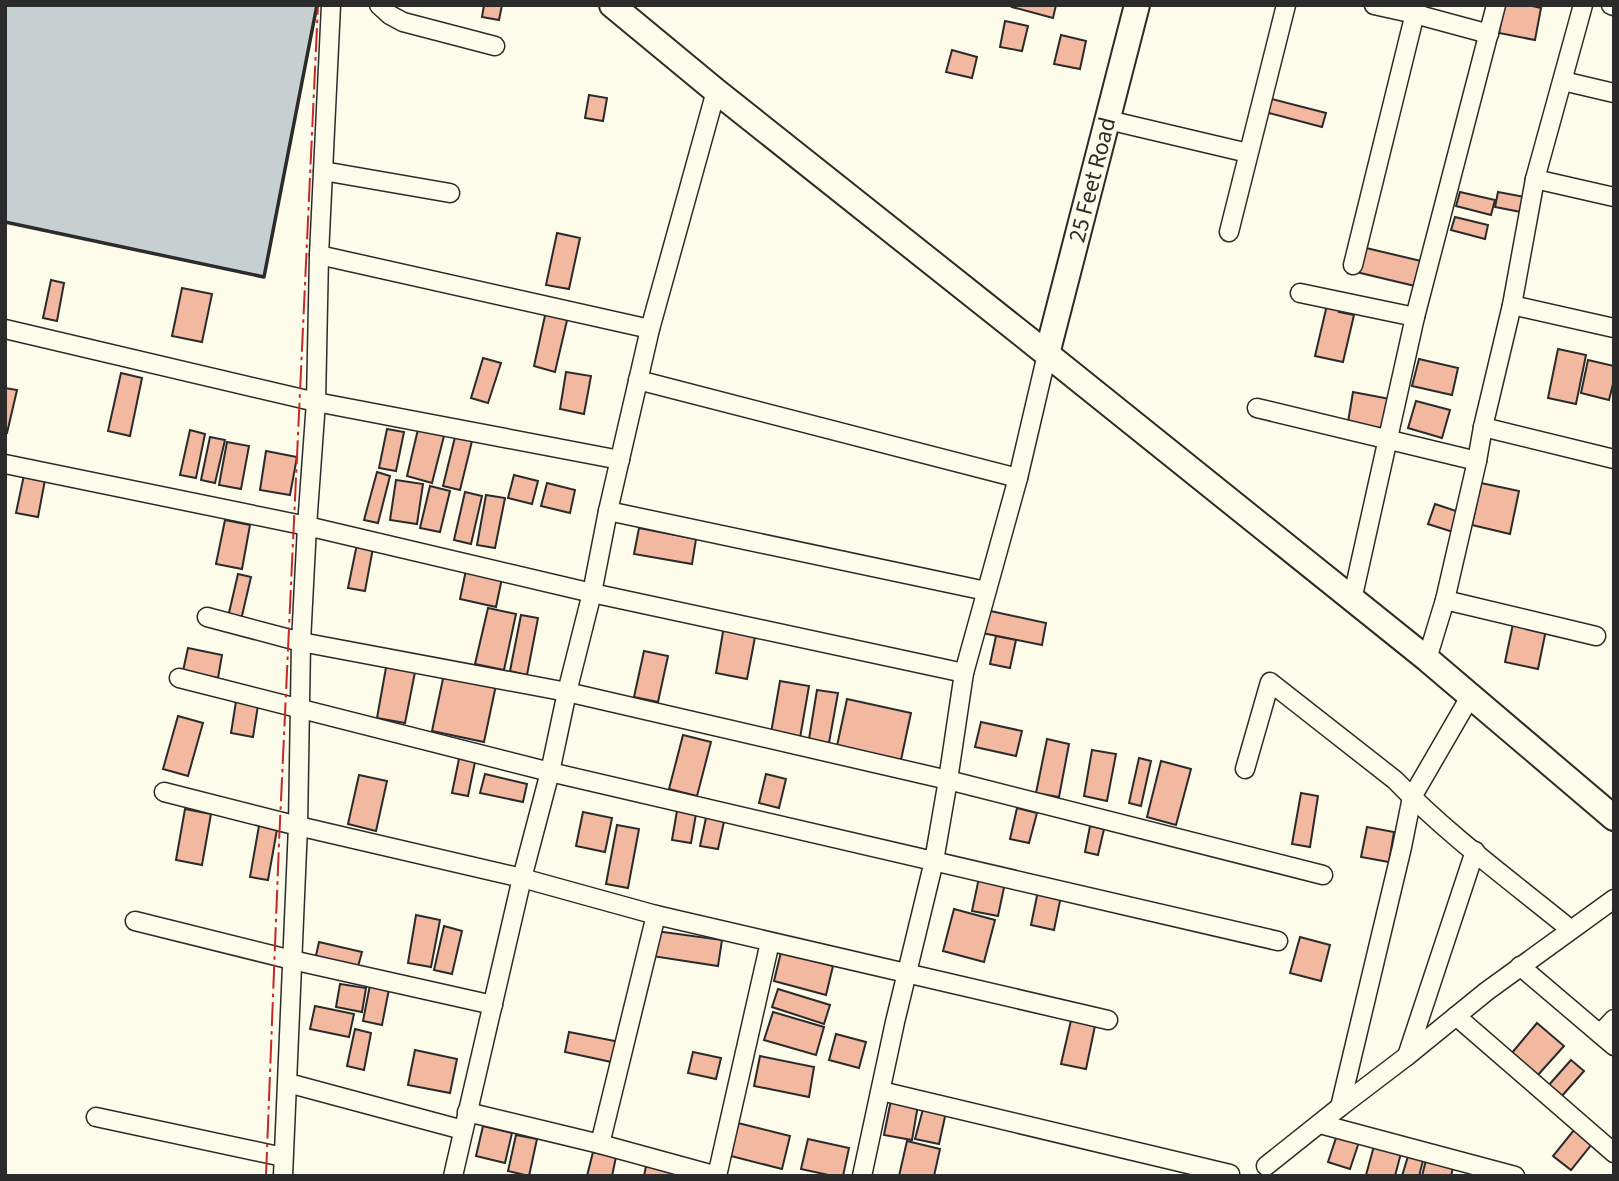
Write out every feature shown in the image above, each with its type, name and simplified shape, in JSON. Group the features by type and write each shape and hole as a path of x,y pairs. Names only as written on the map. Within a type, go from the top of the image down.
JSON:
{"street":[{"path":"283,1176 298,826 301,642 316,402 319,255 331,5"},
{"path":"379,5 403,22 495,46"},
{"path":"612,5 1427,659 1614,818"},
{"name":"25 Feet Road","path":"1047,354 1137,5"},
{"path":"1229,232 1286,5"},
{"path":"1374,5 1416,10 1489,34"},
{"path":"1352,600 1415,317 1496,5"},
{"path":"1427,659 1445,600 1477,461 1512,305 1535,179 1583,5"},
{"path":"1353,265 1416,10"},
{"path":"1563,81 1614,93"},
{"path":"453,1176 522,877 592,593 650,329 716,90"},
{"path":"1108,120 1248,153"},
{"path":"323,171 450,193"},
{"path":"1535,179 1614,197"},
{"path":"319,255 650,329"},
{"path":"1300,293 1415,317"},
{"path":"1512,305 1614,328"},
{"path":"5,329 316,402 620,460"},
{"path":"862,1176 906,973 934,861 964,673 1018,478 1047,354"},
{"path":"638,380 1018,478"},
{"path":"1257,408 1477,461"},
{"path":"1483,427 1614,459"},
{"path":"5,464 307,527 592,593 964,673"},
{"path":"608,511 986,591"},
{"path":"1445,600 1596,636"},
{"path":"208,617 301,642 567,692 948,780 1323,875"},
{"path":"179,678 550,772 1278,942"},
{"path":"1245,769 1270,682 1395,780 1475,851 1570,929"},
{"path":"1340,1107 1412,797 1470,697"},
{"path":"164,792 298,826 522,877 656,915 1108,1020"},
{"path":"1407,1056 1475,851"},
{"path":"1266,1166 1520,966 1614,899"},
{"path":"600,1144 656,915"},
{"path":"135,921 292,960 493,1005"},
{"path":"288,1083 465,1121 600,1144 717,1176 770,942"},
{"path":"1520,966 1607,1040 1614,1019"},
{"path":"1456,1016 1614,1153"},
{"path":"881,1091 1230,1174"},
{"path":"96,1117 283,1157"},
{"path":"1320,1124 1515,1176"}],"shaded area":[{"path":"5,5 317,5 264,277 5,222"}],"building":[{"path":"484,5 502,5 499,20 482,17"},
{"path":"1056,5 1053,18 1012,7"},
{"path":"1504,5 1541,8 1535,40 1499,33"},
{"path":"1005,21 1028,26 1022,51 1000,47"},
{"path":"1061,35 1086,41 1080,69 1054,64"},
{"path":"952,50 977,57 972,78 946,72"},
{"path":"589,95 607,98 603,121 585,118"},
{"path":"1268,98 1326,113 1322,127 1265,112"},
{"path":"1460,192 1495,200 1491,215 1456,206"},
{"path":"1498,192 1525,197 1521,212 1495,207"},
{"path":"1455,217 1488,225 1485,239 1451,230"},
{"path":"557,233 580,238 569,289 546,285"},
{"path":"1362,247 1421,261 1415,286 1356,272"},
{"path":"51,280 64,283 57,321 43,318"},
{"path":"182,288 212,294 202,342 172,336"},
{"path":"1327,305 1340,308 1339,312 1354,315 1343,362 1315,356"},
{"path":"546,311 568,316 555,372 534,366"},
{"path":"1558,349 1586,355 1576,404 1548,398"},
{"path":"483,358 501,363 488,403 471,398"},
{"path":"1419,359 1458,368 1452,395 1412,386"},
{"path":"1588,360 1614,366 1609,400 1581,393"},
{"path":"566,372 591,376 584,414 560,409"},
{"path":"121,373 142,378 130,436 108,431"},
{"path":"5,388 17,390 7,433 5,433"},
{"path":"1353,392 1390,399 1385,429 1348,422"},
{"path":"1416,401 1450,410 1442,438 1408,428"},
{"path":"419,425 445,432 432,483 407,476"},
{"path":"387,429 404,432 396,471 379,468"},
{"path":"190,430 205,434 196,478 180,475"},
{"path":"456,433 473,437 460,490 443,486"},
{"path":"210,437 225,440 215,483 201,480"},
{"path":"227,442 249,446 241,489 219,485"},
{"path":"266,451 297,457 290,495 260,490"},
{"path":"377,472 390,476 378,523 364,520"},
{"path":"24,475 45,480 38,517 16,513"},
{"path":"514,475 538,481 532,504 508,498"},
{"path":"396,480 423,484 417,524 390,520"},
{"path":"547,483 575,490 570,513 541,506"},
{"path":"1481,483 1519,491 1510,534 1472,525"},
{"path":"430,486 450,491 440,532 420,528"},
{"path":"465,492 482,496 471,544 454,540"},
{"path":"486,495 505,498 495,548 477,545"},
{"path":"1435,504 1459,512 1453,532 1428,524"},
{"path":"225,520 250,525 242,569 216,564"},
{"path":"639,528 696,539 692,564 634,554"},
{"path":"357,544 373,548 365,591 348,588"},
{"path":"466,570 502,578 496,607 460,599"},
{"path":"238,574 251,577 241,620 228,617"},
{"path":"488,608 516,614 504,670 475,664"},
{"path":"986,610 1046,623 1042,645 982,633"},
{"path":"521,615 538,618 527,675 510,671"},
{"path":"1514,619 1547,625 1538,669 1505,662"},
{"path":"724,626 756,632 747,679 716,673"},
{"path":"996,636 1016,640 1010,668 990,664"},
{"path":"188,648 222,655 218,678 183,671"},
{"path":"644,651 668,656 658,702 634,697"},
{"path":"387,662 416,667 405,723 377,718"},
{"path":"444,674 496,685 484,742 432,731"},
{"path":"780,681 809,686 800,738 771,733"},
{"path":"817,690 838,693 829,743 809,739"},
{"path":"237,695 259,699 253,737 231,733"},
{"path":"847,699 911,713 901,760 837,746"},
{"path":"178,716 203,723 188,776 163,769"},
{"path":"981,722 1022,731 1016,756 975,747"},
{"path":"683,735 711,742 697,796 669,789"},
{"path":"1047,739 1069,744 1059,797 1036,793"},
{"path":"1092,750 1116,754 1107,801 1084,796"},
{"path":"460,754 476,757 468,796 452,793"},
{"path":"1139,758 1151,761 1141,806 1129,803"},
{"path":"1161,761 1191,769 1176,825 1147,817"},
{"path":"485,774 527,784 523,802 480,793"},
{"path":"766,774 786,779 779,808 759,803"},
{"path":"359,775 387,781 376,831 348,824"},
{"path":"1301,793 1318,796 1310,847 1292,844"},
{"path":"678,805 697,808 691,843 672,840"},
{"path":"1017,808 1037,813 1029,843 1010,839"},
{"path":"185,809 211,814 202,865 176,860"},
{"path":"583,812 612,818 605,852 576,846"},
{"path":"707,813 725,817 718,849 700,846"},
{"path":"260,820 278,824 268,880 250,877"},
{"path":"617,825 639,829 628,888 606,884"},
{"path":"1090,826 1104,829 1098,855 1085,852"},
{"path":"1367,827 1394,832 1389,862 1361,857"},
{"path":"980,873 1006,878 998,916 972,911"},
{"path":"1038,891 1061,896 1054,930 1031,925"},
{"path":"954,909 995,920 984,962 943,951"},
{"path":"416,915 440,920 431,967 408,963"},
{"path":"444,926 462,931 452,974 434,970"},
{"path":"656,931 722,940 718,966 652,956"},
{"path":"1300,937 1330,945 1321,981 1290,973"},
{"path":"319,942 362,952 357,970 315,960"},
{"path":"781,952 833,966 826,995 774,981"},
{"path":"340,984 366,988 362,1012 336,1007"},
{"path":"370,985 389,989 382,1025 363,1021"},
{"path":"778,989 830,1005 824,1024 772,1007"},
{"path":"315,1006 354,1014 349,1037 310,1029"},
{"path":"773,1012 824,1027 816,1055 764,1040"},
{"path":"1072,1016 1096,1021 1086,1069 1061,1064"},
{"path":"1537,1023 1564,1046 1537,1076 1511,1054"},
{"path":"355,1029 371,1033 364,1070 347,1066"},
{"path":"569,1032 620,1042 616,1063 565,1052"},
{"path":"836,1034 866,1042 859,1068 829,1060"},
{"path":"415,1050 457,1059 450,1093 408,1085"},
{"path":"693,1052 721,1058 716,1079 688,1073"},
{"path":"760,1056 814,1067 809,1097 754,1086"},
{"path":"1571,1060 1584,1071 1561,1097 1548,1086"},
{"path":"891,1100 918,1105 912,1140 884,1135"},
{"path":"923,1109 946,1112 939,1144 915,1139"},
{"path":"738,1123 790,1136 782,1169 731,1156"},
{"path":"483,1126 512,1133 505,1163 476,1156"},
{"path":"1574,1130 1591,1145 1571,1170 1553,1156"},
{"path":"1338,1132 1360,1139 1350,1169 1328,1162"},
{"path":"516,1135 537,1139 529,1176 508,1171"},
{"path":"808,1139 849,1148 843,1176 801,1169"},
{"path":"907,1141 940,1149 934,1176 899,1176"},
{"path":"1374,1146 1401,1153 1395,1176 1366,1175"},
{"path":"593,1152 616,1157 612,1176 587,1176"},
{"path":"1409,1153 1424,1157 1419,1176 1402,1176"},
{"path":"1427,1156 1454,1163 1451,1176 1422,1176"},
{"path":"646,1166 694,1176 644,1176"}],"wall":[{"path":"5,222 264,277 317,5"}],"power":[{"path":"266,1176 318,5"}]}
